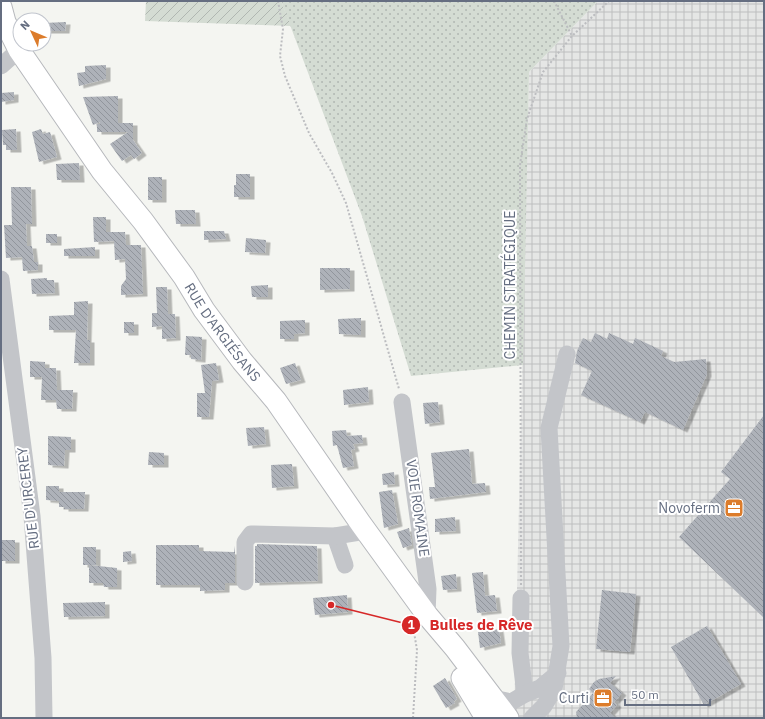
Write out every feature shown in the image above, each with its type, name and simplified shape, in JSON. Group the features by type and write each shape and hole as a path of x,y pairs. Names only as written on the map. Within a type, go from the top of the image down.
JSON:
{"main road":[{"name":"RUE D'ARGIÉSANS","path":"1,7 5,22 12,36"},
{"name":"RUE D'ARGIÉSANS","path":"20,52 102,171 143,221 184,277 204,310 242,361 276,401 366,531 427,615 507,708"},
{"name":"RUE D'ARGIÉSANS","path":"427,615 448,656 472,692 486,718"}],"street":[{"path":"1,66 17,52"},
{"name":"RUE D'URCEREY","path":"1,279 3,309 32,516 43,658 44,718"},
{"path":"532,718 544,706 554,689 558,673 561,646 549,428 567,354"},
{"name":"VOIE ROMAINE","path":"402,402 428,589 427,615"},
{"path":"245,582 245,542 251,534 335,536 366,531"},
{"path":"335,536 345,565"},
{"path":"507,708 520,652 521,598"},
{"path":"507,708 540,688 558,673"},
{"path":"472,692 507,708"}],"path":[{"path":"278,1 283,29 280,56 284,76 309,133 332,173 346,203 402,402"},
{"path":"554,1 572,36"},
{"name":"CHEMIN STRATÉGIQUE","path":"521,598 520,165 527,119 543,72 572,36 609,1"},
{"path":"413,718 417,650 414,632 427,615"}],"shaded area":[{"path":"146,1 281,1 291,26 145,21"},
{"path":"281,1 598,1 529,72 523,365 411,376 362,216"},
{"path":"598,1 764,1 764,718 514,718 529,72"}],"building":[{"path":"66,22 65,31 52,31 52,23"},
{"path":"106,65 106,79 79,86 77,73 85,72 85,66"},
{"path":"14,92 14,100 1,102 1,93"},
{"path":"118,96 118,123 133,123 133,140 142,153 134,159 131,155 122,161 110,144 128,132 97,132 97,124 100,124 100,122 93,125 83,97"},
{"path":"16,129 17,150 6,150 6,145 3,145 2,130"},
{"path":"41,129 43,134 50,132 57,157 39,162 32,132"},
{"path":"79,163 80,180 57,180 56,164"},
{"path":"236,174 250,174 250,197 234,197"},
{"path":"148,177 162,177 162,200 148,200"},
{"path":"11,187 31,187 32,224 26,224 27,246 32,246 34,262 38,262 38,270 23,271 22,257 6,258 4,225 12,225"},
{"path":"175,210 195,210 196,224 176,224"},
{"path":"93,217 106,217 106,232 125,232 126,245 141,245 143,294 121,295 121,286 126,279 125,259 115,260 114,241 94,242"},
{"path":"204,231 224,231 226,239 204,240"},
{"path":"46,234 57,234 57,243 46,243"},
{"path":"246,238 266,240 265,253 245,252"},
{"path":"95,247 95,256 64,256 64,249"},
{"path":"320,268 350,268 350,289 320,290"},
{"path":"47,278 47,280 54,280 55,293 32,294 31,279"},
{"path":"268,285 268,297 252,297 251,286"},
{"path":"156,287 167,287 168,314 175,314 176,338 162,339 162,326 152,327 152,313 157,313"},
{"path":"88,301 87,340 90,340 90,363 74,363 76,330 49,330 49,316 74,315 74,302"},
{"path":"361,318 361,335 339,334 338,319"},
{"path":"305,320 305,333 294,334 294,339 280,339 280,321"},
{"path":"124,322 134,322 134,333 124,333"},
{"path":"595,333 607,339 609,333 633,344 635,338 663,351 661,356 674,362 706,359 707,374 683,430 645,412 640,422 581,395 592,371 575,363 577,351 583,338 591,342"},
{"path":"186,336 202,337 201,360 191,359 191,355 185,355"},
{"path":"30,361 45,362 45,368 56,368 57,390 73,390 72,409 57,409 56,400 41,400 42,377 30,377"},
{"path":"216,363 219,380 212,381 209,417 197,417 197,393 205,393 201,365"},
{"path":"295,363 301,380 286,384 280,368"},
{"path":"368,387 369,402 344,405 343,390"},
{"path":"438,402 440,422 425,424 423,403"},
{"name":"Novoferm","path":"764,415 764,618 679,537 730,479 721,472"},
{"path":"264,427 266,444 248,446 246,428"},
{"path":"346,430 347,436 362,435 363,443 353,444 355,449 351,450 354,466 343,468 337,445 333,446 332,431"},
{"path":"48,436 71,437 71,450 65,450 64,466 48,465"},
{"path":"469,449 472,484 485,483 486,492 430,499 429,487 435,487 431,453"},
{"path":"149,452 164,453 164,465 148,465"},
{"path":"292,464 294,486 272,488 271,465"},
{"path":"394,472 395,484 383,485 382,474"},
{"path":"46,486 59,486 59,492 85,492 84,509 64,509 64,507 59,507 59,501 46,500"},
{"path":"392,490 398,524 384,528 379,492"},
{"path":"455,517 456,531 435,532 435,519"},
{"path":"409,528 412,545 403,548 397,532"},
{"path":"1,540 15,540 15,561 1,561"},
{"path":"257,544 317,546 318,581 255,583 255,546 257,546"},
{"path":"156,545 199,545 199,551 234,552 235,546 235,583 225,583 225,590 200,591 200,585 156,585"},
{"path":"83,547 96,547 96,565 83,565"},
{"path":"131,551 132,561 123,562 123,552"},
{"path":"89,565 117,568 117,587 104,587 103,583 89,583"},
{"path":"483,572 485,596 495,595 497,611 477,613 472,573"},
{"path":"456,574 457,589 443,590 441,576"},
{"path":"602,590 636,594 630,652 596,649"},
{"path":"347,595 348,612 315,615 313,598"},
{"path":"105,602 105,616 64,617 63,603"},
{"path":"707,626 741,684 704,705 671,647"},
{"path":"499,629 501,643 480,648 478,632"},
{"name":"Curti","path":"616,676 610,683 622,693 614,702 617,705 610,713 616,718 577,718 576,712 593,693 589,689 594,682 599,679"},
{"path":"445,678 457,699 454,701 455,703 446,708 433,686"}],"place":[{"name":"Novoferm","path":"734,508"},
{"name":"Bulles de Rêve","path":"331,605"},
{"name":"Curti","path":"603,698"}]}
